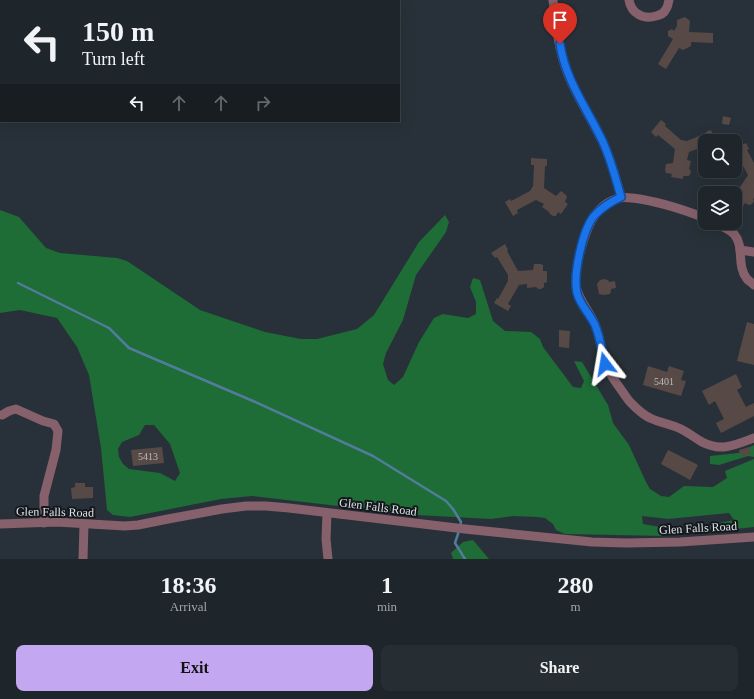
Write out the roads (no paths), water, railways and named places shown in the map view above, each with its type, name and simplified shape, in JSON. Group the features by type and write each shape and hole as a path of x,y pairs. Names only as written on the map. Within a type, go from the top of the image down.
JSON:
{"street":[{"path":"553,0 561,52 566,70 601,138 621,197"},
{"path":"629,0 631,8 636,13 641,16 651,18 664,13 667,9 669,0"},
{"path":"698,215 675,207 647,200 621,197 609,203 593,217 587,229 578,263 576,284 578,295 596,327 605,364 631,403 641,412 649,418 674,425 709,445 727,447 754,438"},
{"path":"729,230 738,241 742,271 747,280 754,285"},
{"path":"740,250 754,252"},
{"path":"2,415 16,409 43,421 54,424 58,431 56,450 44,496 44,523"},
{"name":"Glen Falls Road","path":"0,524 44,523 114,526 138,525 222,509 246,506 266,506 572,540 626,543 680,542 754,537"},
{"path":"327,513 326,539 328,559"},
{"path":"83,559 84,524"}],"waterway":[{"path":"18,283 109,328 129,348 253,401 373,456 446,501 461,522 460,526"},
{"path":"459,531 455,543 465,559"}]}
